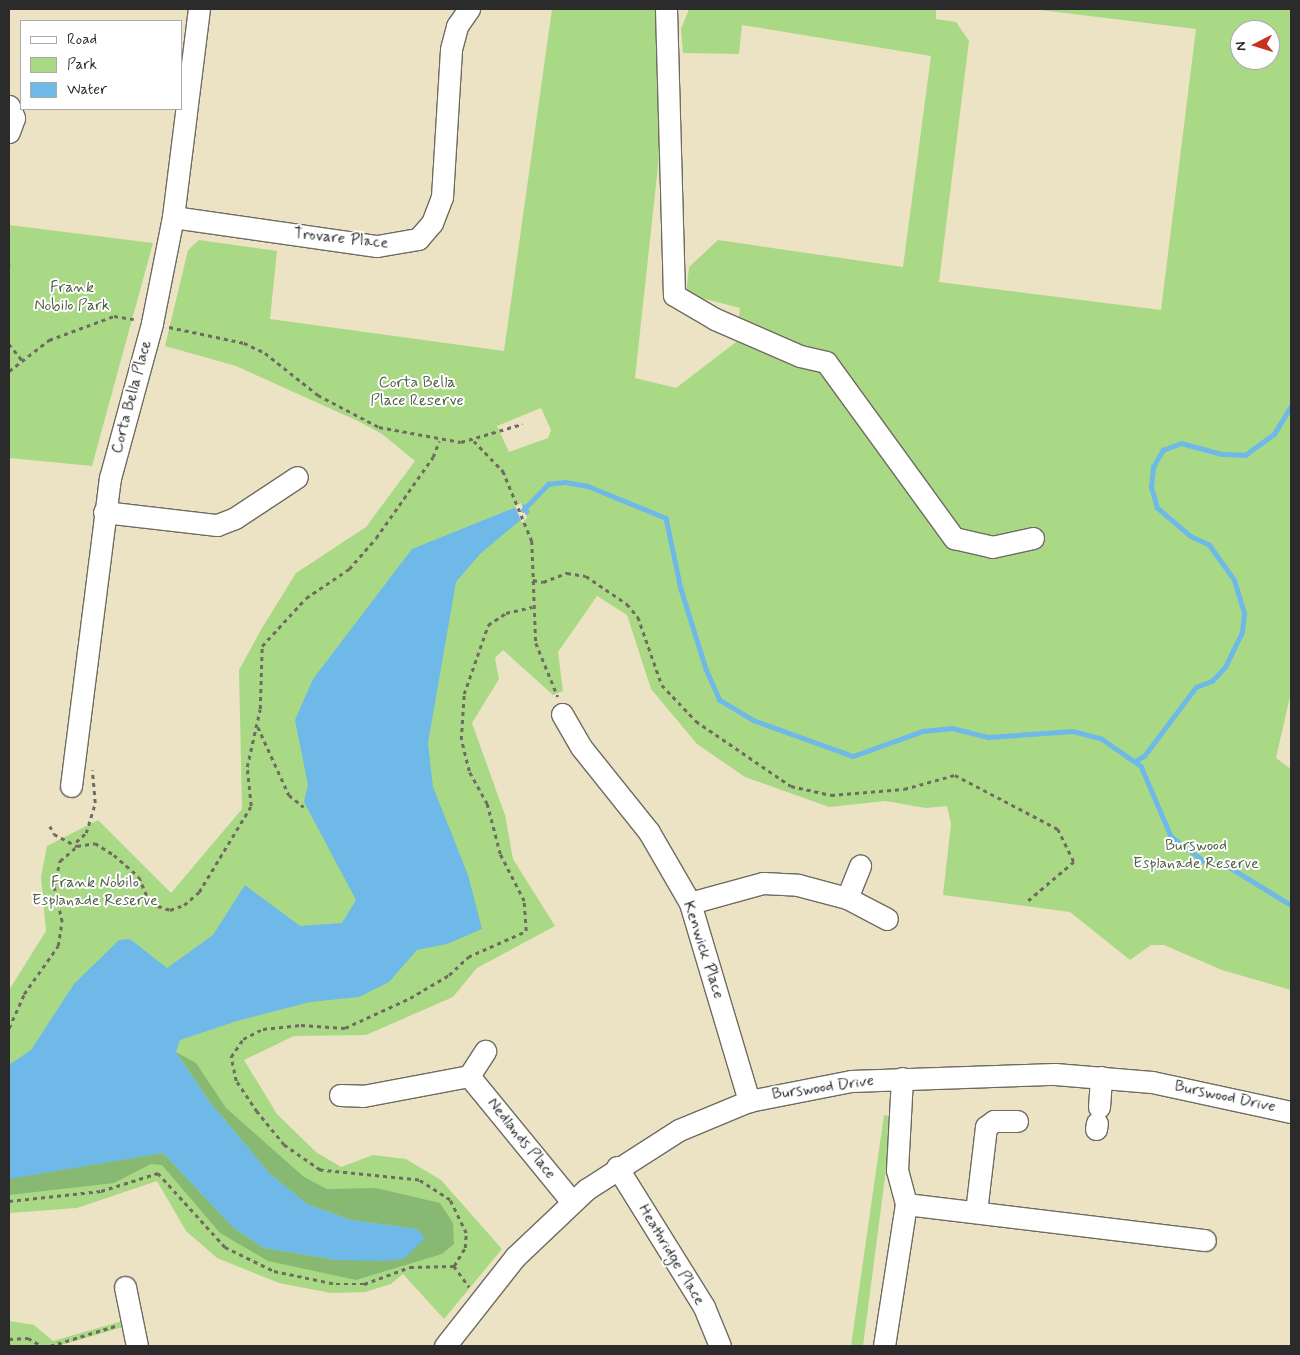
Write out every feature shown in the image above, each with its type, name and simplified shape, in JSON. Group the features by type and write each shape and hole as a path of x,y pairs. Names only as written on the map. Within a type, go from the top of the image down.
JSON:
{"street":[{"name":"Corta Bella Place","path":"71,786 104,512 152,323 173,217 199,9"},
{"name":"Trovare Place","path":"173,217 377,246 418,239 432,223 442,197 451,49 457,26 468,9"},
{"path":"666,9 674,295 715,319 800,356 826,362 954,538 1004,547 1033,538"},
{"path":"9,106 14,118 9,132"},
{"path":"104,512 217,524 236,518 297,477"},
{"name":"Kenwick Place","path":"560,705 581,747 649,832 690,904 749,1101"},
{"path":"847,898 860,865"},
{"path":"690,904 763,883 822,888 847,898 887,920"},
{"path":"340,1095 363,1096 469,1076 485,1051"},
{"name":"Nedlands Place","path":"469,1076 572,1202"},
{"path":"1097,1120 1101,1077"},
{"name":"Burswood Drive","path":"445,1346 515,1257 572,1202 617,1166 679,1130 749,1101 815,1086 902,1078 1101,1077 1183,1087 1291,1112"},
{"path":"884,1346 906,1204 897,1170 902,1078"},
{"path":"976,1212 986,1127 994,1121 1017,1121"},
{"name":"Heathridge Place","path":"617,1166 704,1308 720,1346"},
{"path":"906,1204 1205,1240"},
{"path":"125,1287 137,1346"}],"path":[{"path":"9,371 49,340 114,316 244,343 265,353 318,395 379,427 439,441 474,441 522,424"},
{"path":"9,344 22,360"},
{"path":"377,431 379,427"},
{"path":"9,1028 24,994 58,946 62,922 54,886 60,861 77,846 95,843 114,855 139,877 149,900 158,906 170,910 184,905 199,892 251,806 248,752 258,726 262,646 306,598 349,569 376,538 433,458 439,441"},
{"path":"474,441 503,471 535,557 532,607 536,643 560,705"},
{"path":"533,580 543,582 567,573 586,576 627,604 638,617 662,685 696,722 791,786 830,795 900,789 950,775 984,790 1058,829 1072,851 1074,862 1069,871 1027,902"},
{"path":"454,1266 463,1254 466,1233 450,1200 419,1180 320,1170 284,1145 257,1112 236,1081 230,1057 243,1039 263,1029 300,1025 345,1028 418,994 449,975 468,957 526,931 524,901 500,854 487,804 469,771 461,740 464,694 488,625 506,613 532,607"},
{"path":"258,726 289,796 304,807"},
{"path":"50,826 65,841 76,842 86,834 96,787 94,772 74,758"},
{"path":"76,842 77,846"},
{"path":"9,1201 101,1191 158,1172 225,1247 274,1271 336,1284 364,1284 410,1267 454,1266"},
{"path":"454,1266 470,1289"},
{"path":"50,1346 121,1324"},
{"path":"9,1339 28,1338 42,1346"}],"green space":[{"path":"552,9 660,9 665,102 635,378 676,388 736,342 740,308 686,294 689,267 718,240 903,267 931,56 742,25 739,54 683,53 681,29 689,9 936,9 936,19 956,22 969,41 939,282 1161,310 1196,29 1032,9 1291,9 1291,692 1276,758 1291,769 1291,990 1222,970 1164,945 1151,945 1130,960 1070,912 943,895 951,824 947,806 926,808 885,801 829,807 745,777 697,744 651,689 627,615 597,596 558,652 563,691 553,695 503,650 495,658 499,679 472,723 505,815 513,859 555,926 477,968 453,997 366,1035 294,1036 244,1060 277,1114 316,1152 341,1167 373,1155 406,1159 441,1180 502,1249 444,1319 403,1274 391,1284 365,1292 331,1293 279,1283 217,1258 186,1231 157,1181 77,1208 9,1213 9,990 46,931 41,877 47,846 98,820 171,893 242,809 239,670 262,628 296,573 366,527 415,461 382,434 360,422 236,366 165,346 188,250 199,240 277,251 270,319 504,351","holes":["541,408 551,430 548,438 509,452 497,426"]},
{"name":"Frank Nobilo Park","path":"9,225 153,243 92,466 9,458"},
{"path":"176,1052 196,1063 226,1108 304,1177 327,1189 376,1188 440,1203 453,1223 454,1244 442,1254 356,1280 268,1261 220,1233 162,1165 151,1164 114,1183 9,1195 9,1179 33,1172 163,1153 234,1228 264,1248 337,1260 417,1229 351,1220 307,1204 270,1174 208,1100"},
{"path":"884,1115 889,1116 886,1170 863,1346 851,1346"},
{"path":"9,1321 34,1325 53,1341 122,1321 123,1327 58,1346 9,1346"}],"water":[{"path":"524,504 530,512 480,554 456,582 428,743 433,787 468,875 482,929 447,944 417,950 389,982 359,997 310,1002 237,1021 180,1040 176,1052 208,1100 270,1174 307,1204 351,1220 417,1229 425,1238 405,1258 388,1261 337,1260 264,1248 234,1228 163,1153 9,1179 9,1065 31,1050 74,984 119,940 130,939 167,968 213,935 245,885 300,926 342,923 356,900 304,802 308,785 295,720 313,679 412,549"}],"pier":[{"path":"521,503 527,518 522,523 515,506"}],"waterway":[{"path":"1135,761 1144,756 1196,687 1212,681 1225,667 1242,632 1244,613 1234,580 1209,545 1190,536 1157,508 1151,487 1153,467 1163,450 1181,443 1222,454 1245,455 1274,434 1291,406"},
{"path":"523,510 548,484 565,482 588,486 666,518 681,589 706,669 720,700 753,720 853,756 923,731 952,728 988,737 1073,731 1102,739 1141,766 1171,836 1205,862 1229,867 1291,905"}],"park label":[{"name":"Corta Bella Place Reserve","path":"417,392"},
{"name":"Burswood Esplanade Reserve","path":"1196,855"},
{"name":"Frank Nobilo Esplanade Reserve","path":"95,892"}]}
